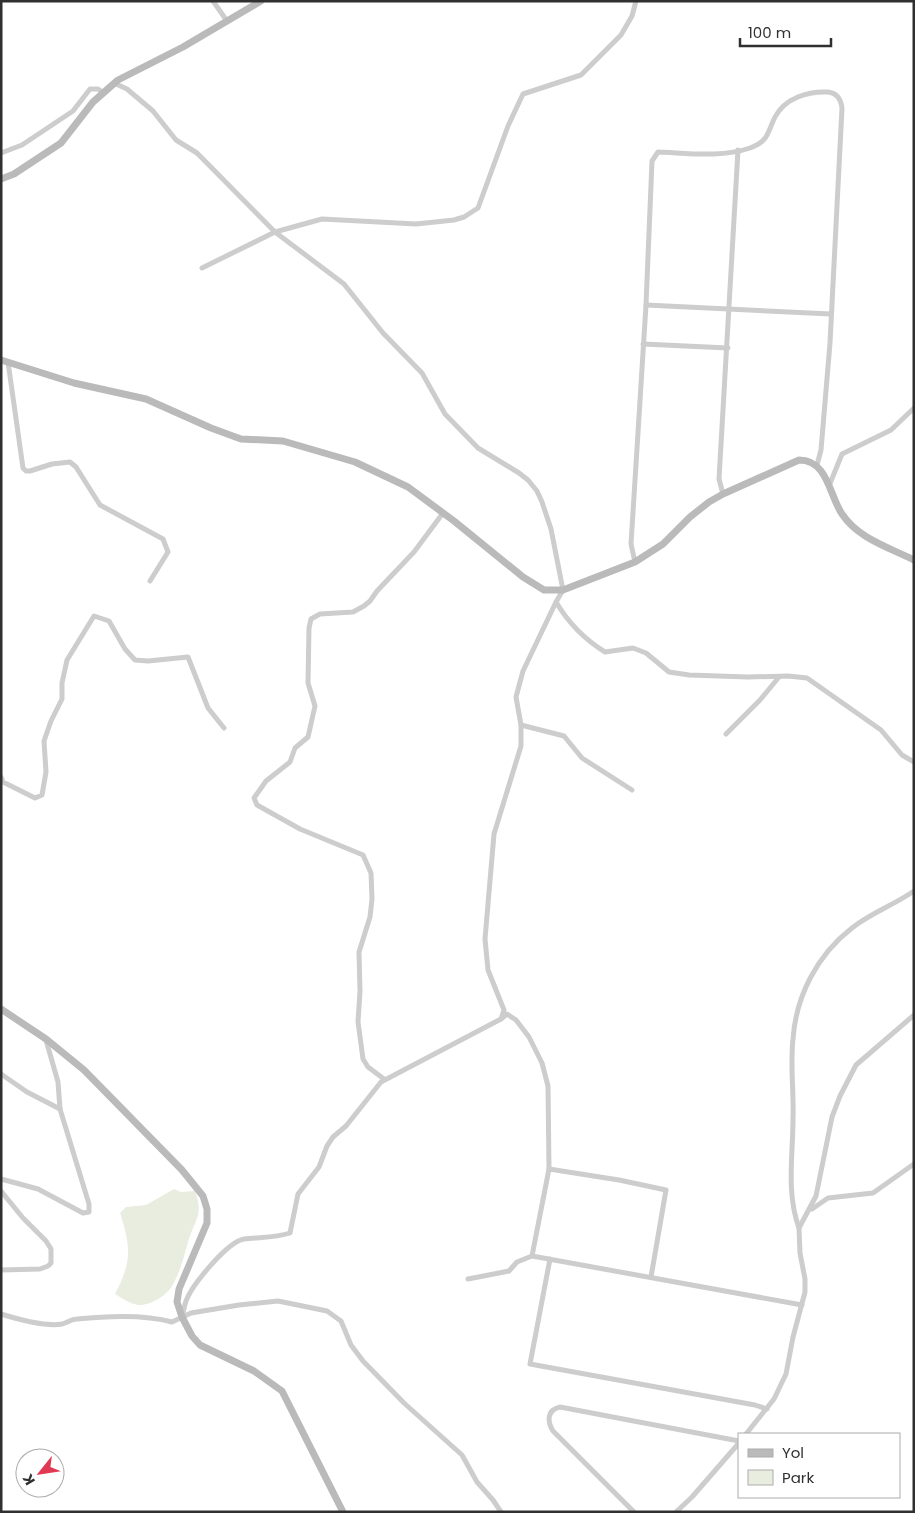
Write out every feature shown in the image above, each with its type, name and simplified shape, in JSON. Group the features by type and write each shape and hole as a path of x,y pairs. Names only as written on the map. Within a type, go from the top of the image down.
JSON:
{"street":[{"path":"213,1 227,21"},
{"path":"1,179 14,174 61,143 93,102 114,84 261,1"},
{"path":"202,268 275,232 322,220 416,224 454,220 464,217 478,208 508,126 523,94 581,75 621,35 632,16 636,1"},
{"path":"114,84 127,89 153,111 176,140 197,153 275,232 344,284 383,333 422,373 445,414 471,442 486,454 519,472 528,480 537,491 548,516 563,590 522,671 516,697 521,725 521,746 494,834 485,939 488,970 504,1010 501,1019"},
{"path":"1,153 22,145 73,112 90,89 98,89 104,92"},
{"path":"635,562 632,544 646,305 651,165 653,157 658,152 705,154 753,146 765,139 778,113 795,98 817,92 832,92 839,99 842,108 831,314 821,450 817,465"},
{"path":"723,494 719,479 738,150"},
{"path":"646,305 831,314"},
{"path":"644,344 728,348"},
{"path":"150,581 168,552 163,539 100,505 70,462 52,464 30,471 23,468 5,361 74,383 146,399 211,428 241,439 283,441 355,462 408,487 523,577 544,590 563,590 635,562 663,544 699,510 723,494 793,462 806,460 817,465 841,512 856,531 914,560"},
{"path":"829,486 842,454 892,430 914,408"},
{"path":"384,1080 368,1067 363,1059 358,1022 360,991 359,952 371,908 371,873 362,855 300,829 258,805 254,798 266,781 290,762 295,748 308,737 315,706 308,683 309,628 311,619 320,614 353,612 364,606 414,552 443,513"},
{"path":"556,602 566,619 587,640 605,652 633,648 646,653 669,672 688,675 807,678 881,730 902,755 914,762"},
{"path":"1,777 3,782 35,798 42,795 46,772 44,741 62,699 62,683 67,660 94,616 109,621 125,649 135,660 148,661 188,657 208,708 224,728"},
{"path":"726,734 760,700 779,677"},
{"path":"521,725 564,736 582,758 632,790"},
{"path":"747,1433 767,1409 784,1381 806,1286 800,1259 799,1228 793,1206 791,1182 793,1119 792,1040 799,1004 817,965 836,942 860,922 914,891"},
{"path":"1,1010 46,1039 84,1070 182,1170 202,1196 207,1209 207,1223 179,1289 177,1302 182,1317 192,1336 200,1345 254,1371 282,1391 343,1512"},
{"path":"182,1317 186,1300 196,1284 223,1252 242,1239 280,1236 290,1233 298,1194 319,1167 327,1146 333,1137 346,1126 380,1082 508,1014 516,1020 529,1037 542,1063 548,1086 548,1169 532,1256"},
{"path":"799,1228 810,1211 816,1196 832,1117 840,1096 856,1065 914,1015"},
{"path":"1,1179 38,1189 83,1213 89,1212 60,1109 58,1082 46,1039"},
{"path":"1,1074 27,1092 60,1109"},
{"path":"810,1211 828,1198 873,1193 914,1164"},
{"path":"548,1169 619,1180 666,1190 651,1278"},
{"path":"1,1191 23,1218 46,1241 51,1249 51,1263 40,1268 1,1270"},
{"path":"468,1280 509,1271 517,1262 532,1256 802,1305"},
{"path":"550,1259 530,1364 755,1405 767,1409"},
{"path":"1,1314 16,1318 62,1324 74,1319 156,1317 172,1322 191,1313 278,1301 327,1311 341,1321 351,1345 363,1361 404,1403 462,1455 477,1482 494,1500 501,1512"},
{"path":"634,1512 553,1431 549,1422 552,1410 560,1407 738,1442"},
{"path":"676,1512 692,1497 738,1443"}],"green space":[{"path":"174,1189 181,1192 195,1191 199,1206 198,1217 180,1270 172,1286 163,1296 144,1305 133,1304 115,1294 121,1283 128,1254 128,1245 120,1213 126,1207 146,1205"}]}
